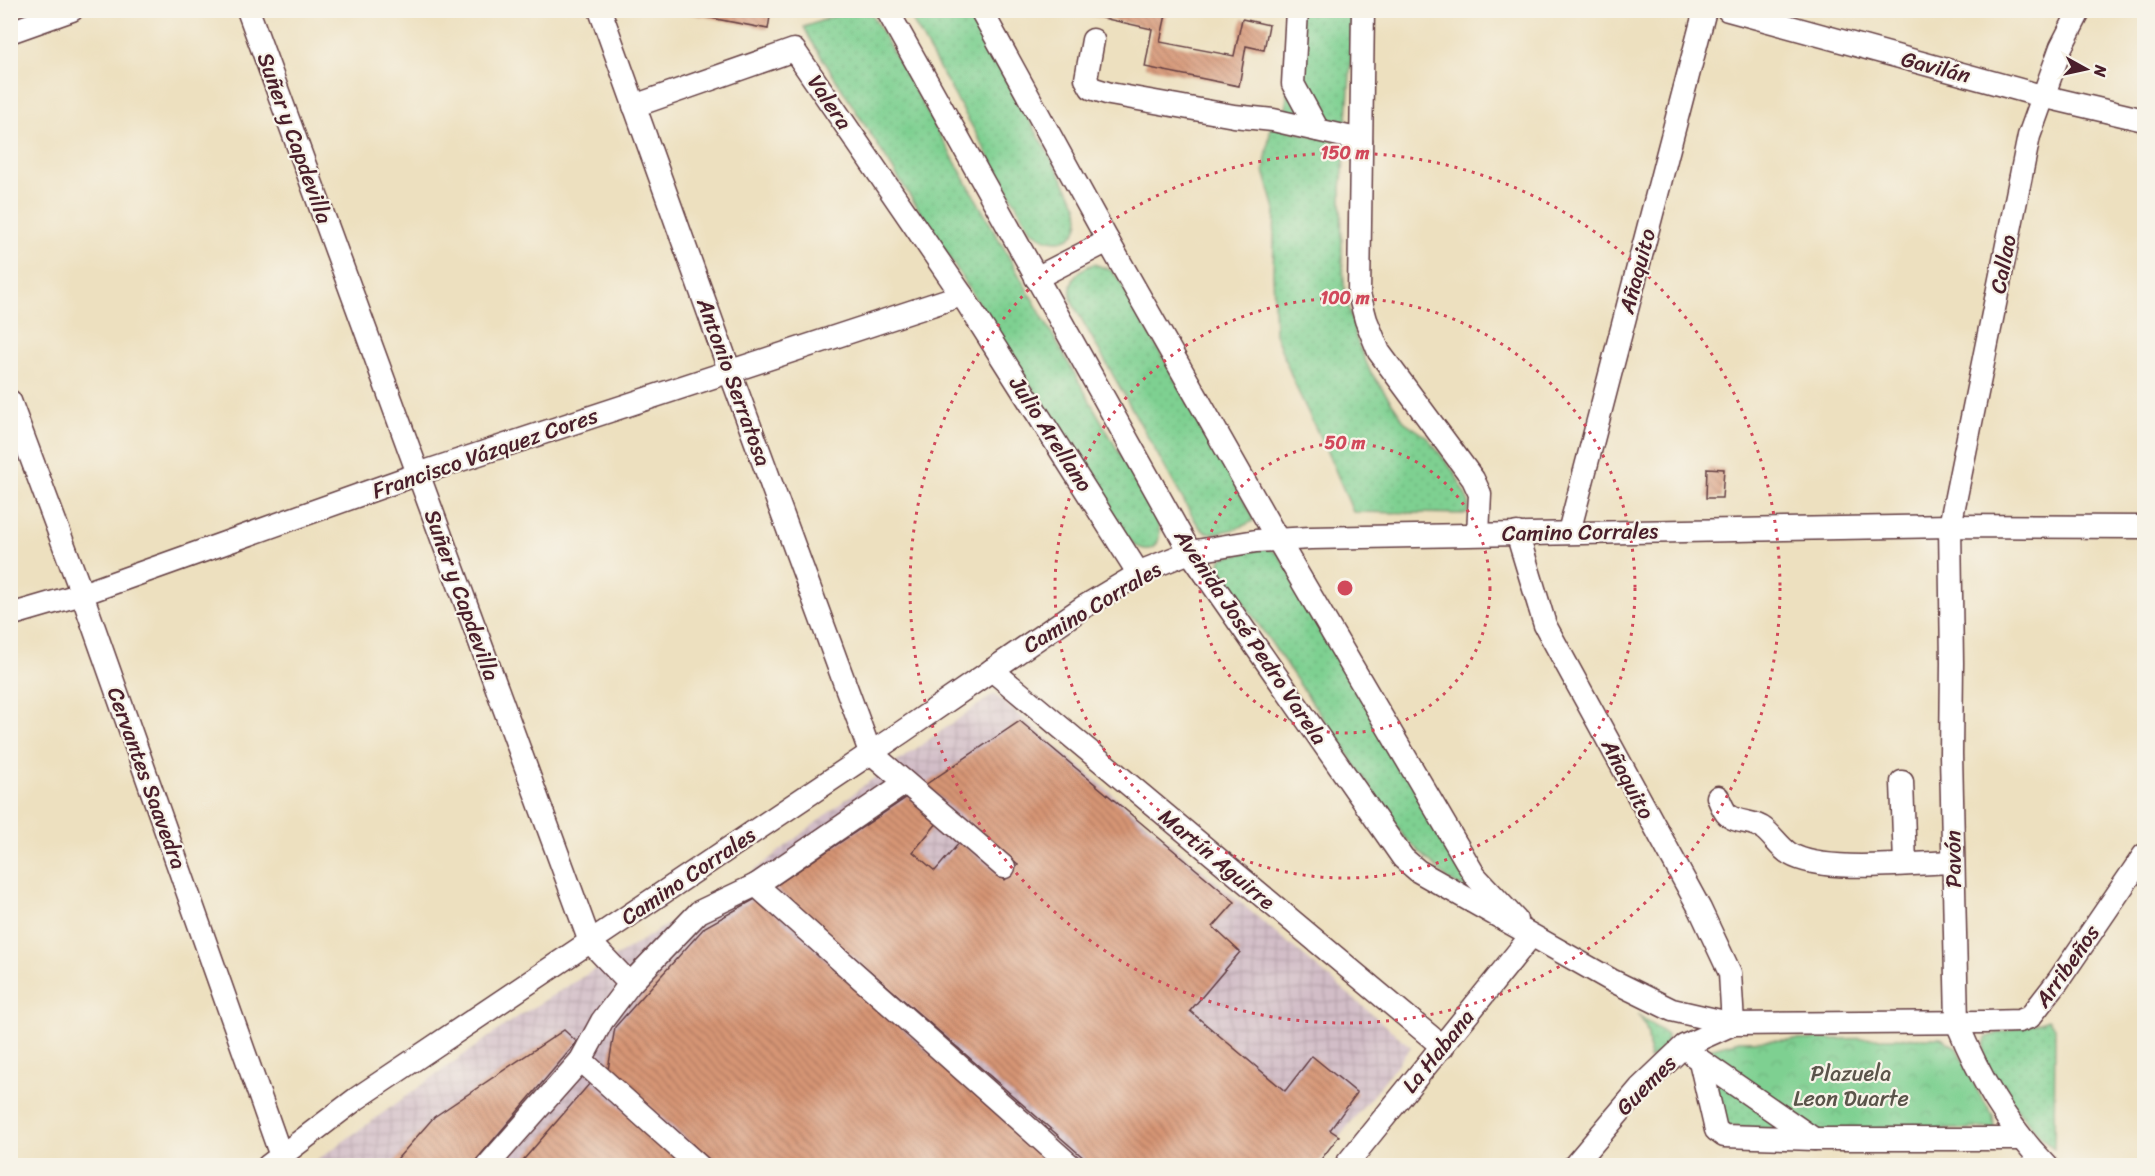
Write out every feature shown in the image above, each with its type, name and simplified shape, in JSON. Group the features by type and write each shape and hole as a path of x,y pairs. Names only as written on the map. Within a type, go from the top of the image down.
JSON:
{"street":[{"path":"10,32 72,10"},
{"name":"Suñer y Capdevilla","path":"248,10 590,942"},
{"name":"Antonio Serratosa","path":"600,10 870,752"},
{"name":"Avenida José Pedro Varela","path":"888,10 1190,552 1403,858 1418,871 1611,980 1672,1010 1733,1024"},
{"name":"Avenida José Pedro Varela","path":"981,10 1108,241 1278,540 1475,876 1532,936"},
{"path":"1297,10 1293,84 1318,130"},
{"path":"1363,10 1359,294 1366,320 1379,352 1473,479 1480,494 1478,534"},
{"name":"Añaquito","path":"1569,532 1705,10"},
{"name":"Gavilán","path":"1728,10 2042,96 2145,120"},
{"name":"Callao","path":"1950,526 2029,135 2061,47 2080,10"},
{"path":"1093,40 1086,78 1091,87 1110,94 1234,116 1273,120 1361,140"},
{"name":"Valera","path":"634,106 794,50 962,295"},
{"path":"1036,279 1108,241"},
{"name":"Francisco Vázquez Cores","path":"10,615 82,594 418,474 962,295"},
{"name":"Julio Arellano","path":"962,295 1139,574"},
{"name":"Cervantes Saavedra","path":"10,401 82,594 274,1161"},
{"name":"Camino Corrales","path":"274,1161 356,1099 1082,608 1139,574 1190,552 1256,541 1478,534 1950,526 2145,527"},
{"name":"Pavón","path":"1950,526 1951,754 1957,1023 1971,1057 1991,1095 2022,1138 2047,1166"},
{"name":"Añaquito","path":"1517,533 1545,625 1700,909 1730,973 1733,1024"},
{"name":"Martín Aguirre","path":"992,670 1443,1047"},
{"path":"870,752 1004,867"},
{"path":"1902,782 1905,864"},
{"path":"487,1166 581,1060 602,1021 630,984 699,912 756,885 905,783"},
{"path":"1718,797 1726,814 1763,828 1791,854 1835,866 1953,862"},
{"name":"Arribeños","path":"1733,1024 2019,1022 2030,1017 2058,981 2145,855"},
{"path":"756,885 1071,1166"},
{"name":"La Habana","path":"1345,1166 1532,936"},
{"path":"590,942 630,984"},
{"name":"Guemes","path":"1574,1166 1641,1088 1733,1024"},
{"path":"1692,1054 1716,1130 1724,1136 1814,1139 2022,1138"},
{"path":"1692,1054 1814,1139"},
{"path":"581,1060 699,1166"}],"shaded area":[{"path":"994,694 1411,1047 1317,1165 309,1166 511,1021 751,873 867,783"}],"green space":[{"path":"849,11 870,11 1156,518 1159,535 1153,548 1139,547 1132,543 1126,535 804,27"},
{"path":"907,11 969,11 1077,205 1079,217 1077,227 1067,239 1049,240 1030,229"},
{"path":"1290,11 1350,11 1352,45 1346,133 1286,117"},
{"path":"1271,126 1346,144 1341,188 1342,254 1345,293 1357,341 1370,371 1405,422 1427,437 1454,472 1469,502 1467,514 1353,512 1296,387 1275,334 1273,273 1275,209 1264,171"},
{"path":"1094,264 1110,270 1118,278 1253,517 1253,521 1221,532 1208,533 1194,519 1073,304 1071,291 1074,279 1082,270"},
{"path":"1264,548 1278,553 1486,900 1449,880 1405,838 1220,568 1222,558"},
{"path":"1637,1014 1667,1035 1666,1049 1649,1059 1647,1029"},
{"path":"2048,1019 2055,1027 2054,1149 2025,1119 2004,1092 1984,1056 1986,1038"},
{"name":"Plazuela Leon Duarte","path":"1941,1038 1956,1047 1978,1092 1993,1115 1994,1128 1815,1133 1708,1052 1709,1049 1739,1041"},
{"path":"1704,1067 1796,1131 1724,1126"}],"building":[{"path":"670,10 771,10 768,29"},
{"path":"1067,10 1167,10 1160,42 1234,56 1242,19 1269,25 1264,50 1246,46 1239,86 1145,67 1152,29"},
{"path":"1707,468 1724,469 1722,498 1706,498"},
{"path":"1020,721 1235,902 1213,927 1240,952 1190,1011 1285,1091 1312,1056 1357,1093 1330,1130 1339,1136 1316,1166 1093,1166 774,887 909,796 938,822 913,852 935,871 960,842 1005,880 1018,864 925,785"},
{"path":"757,898 1055,1166 717,1166 608,1070 615,1027 705,927"},
{"path":"564,1030 577,1042 471,1166 391,1166 434,1117"},
{"path":"591,1082 686,1166 518,1166"}]}
